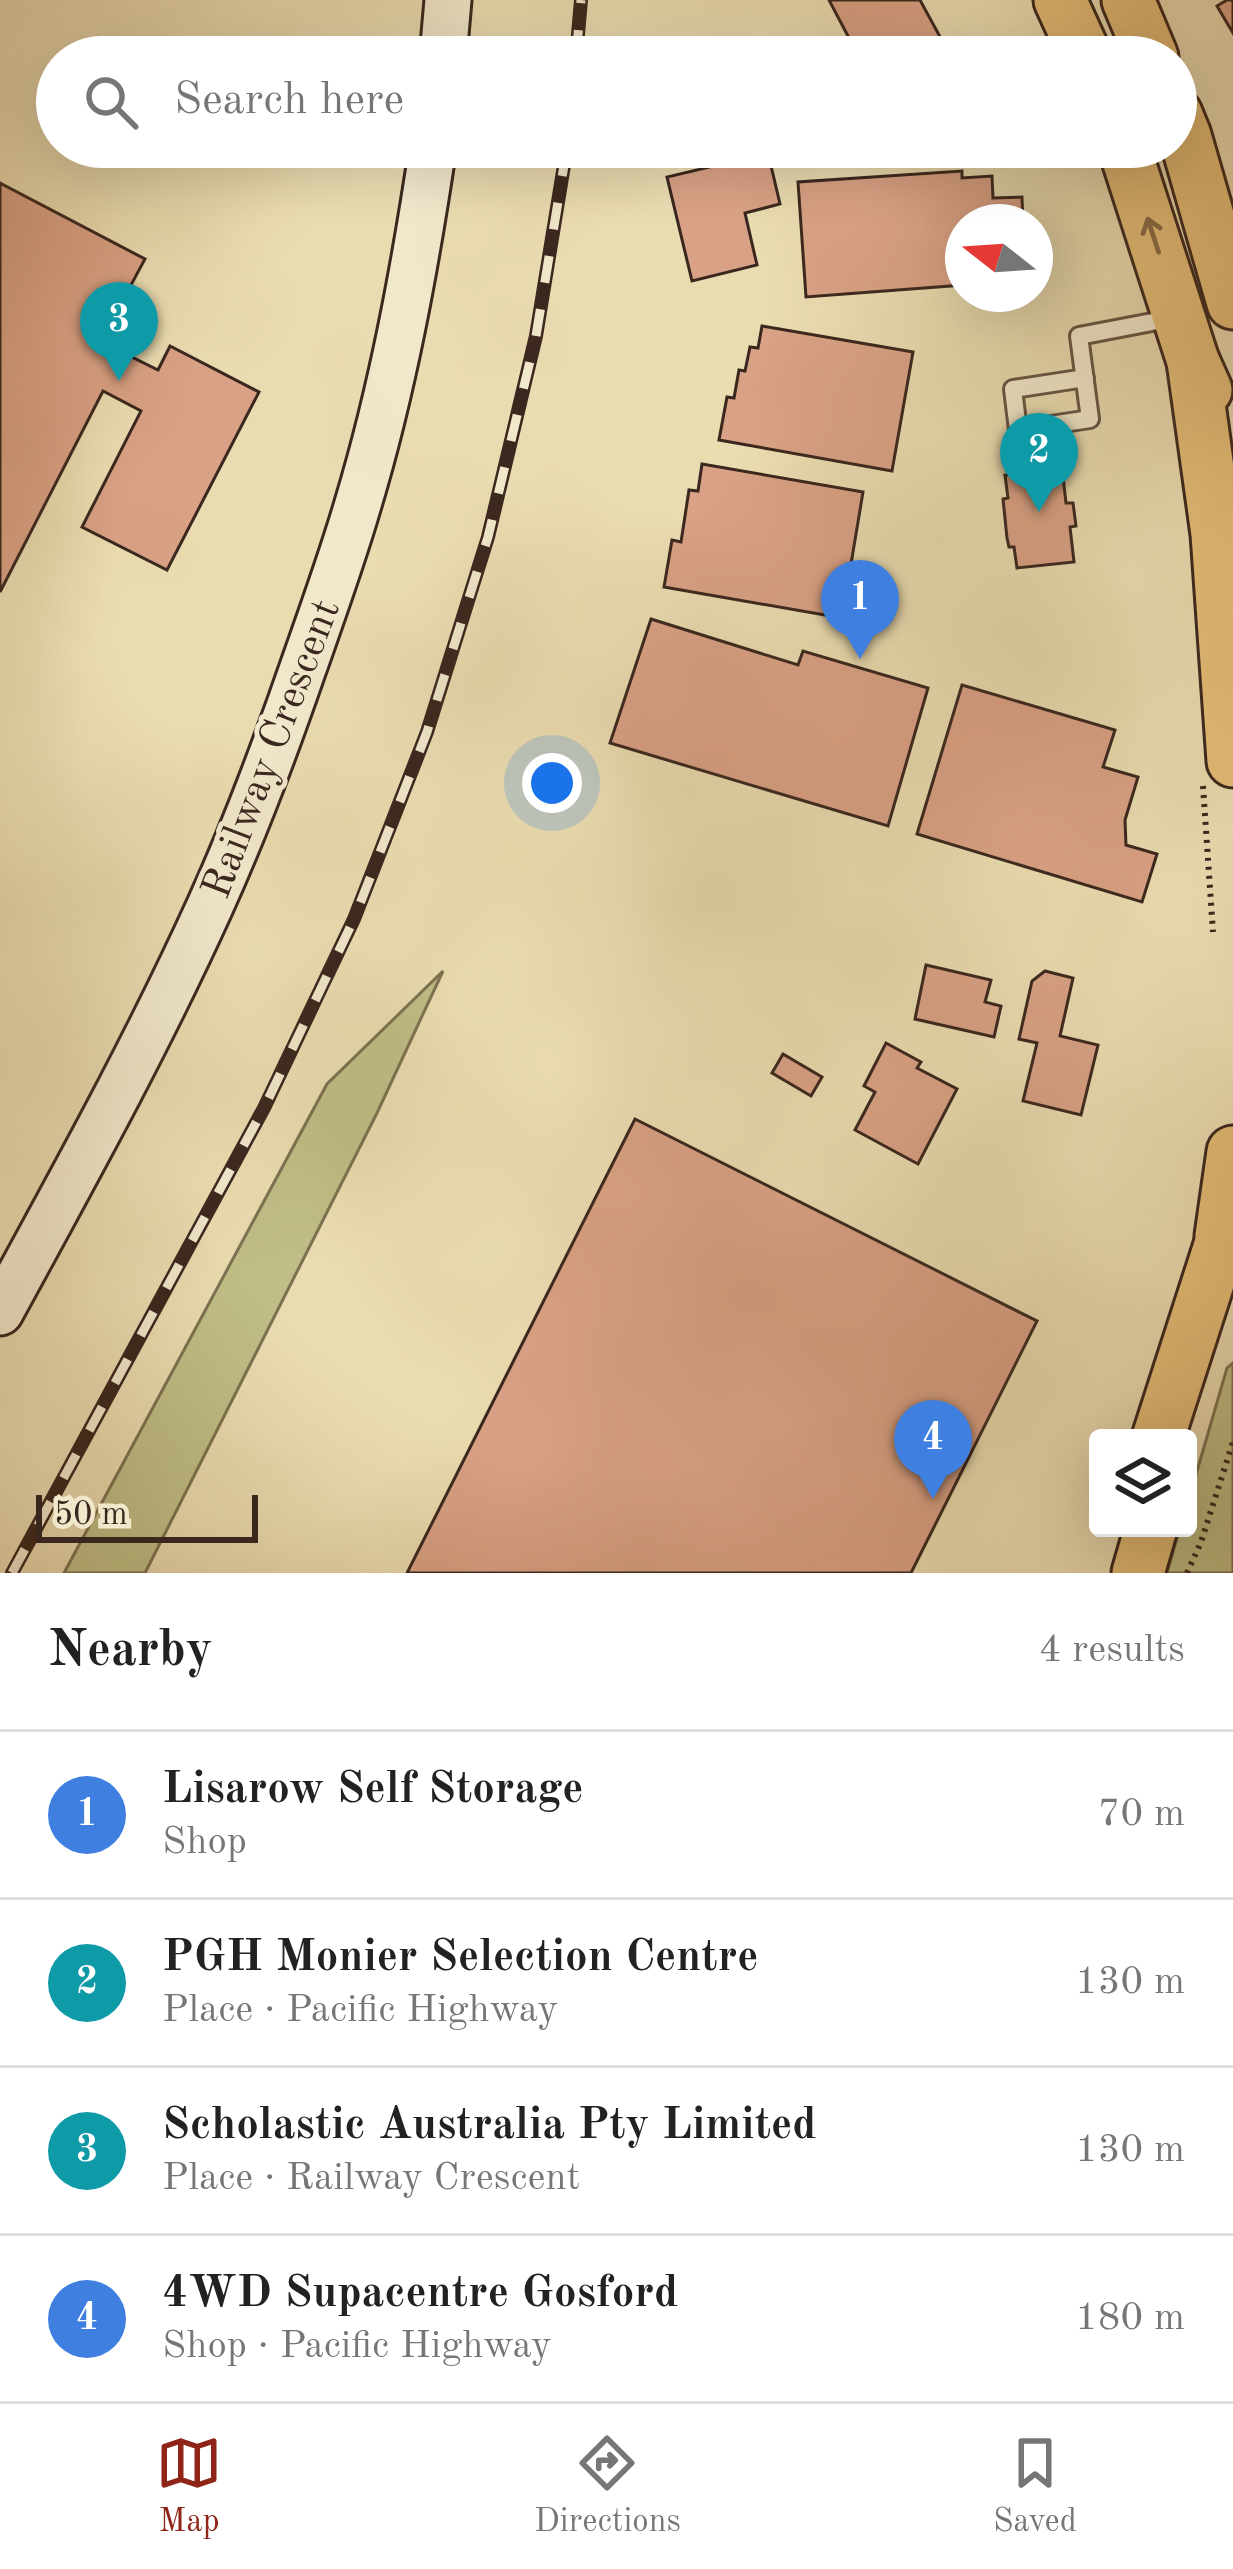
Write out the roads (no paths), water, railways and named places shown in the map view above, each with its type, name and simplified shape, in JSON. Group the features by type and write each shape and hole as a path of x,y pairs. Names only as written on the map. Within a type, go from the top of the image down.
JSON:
{"main road":[{"path":"445,36 448,0"},
{"path":"1060,0 1076,36"},
{"path":"1128,0 1143,36"},
{"name":"Railway Crescent","path":"0,1312 169,994 285,719 358,506 382,417 430,168"},
{"path":"1131,168 1233,464"},
{"path":"1194,168 1233,303"},
{"path":"1187,339 1217,534 1233,761"},
{"path":"1180,1429 1228,1240 1233,1152"},
{"path":"1161,1429 1228,1240"},
{"path":"1118,1573 1128,1537"},
{"path":"1138,1573 1148,1537"}],"lane":[{"path":"1085,379 1013,389 1018,430 1090,419 1085,379 1079,336 1187,339"}],"railway":[{"path":"578,36 581,0"},
{"path":"12,1573 264,1108 354,919 427,732 488,537 536,336 564,168"}],"place":[{"name":"Scholastic Australia Pty Limited","path":"119,381"},
{"name":"PGH Monier Selection Centre","path":"1039,512"},
{"name":"Lisarow Self Storage","path":"860,659"},
{"name":"4WD Supacentre Gosford","path":"933,1499"}]}
